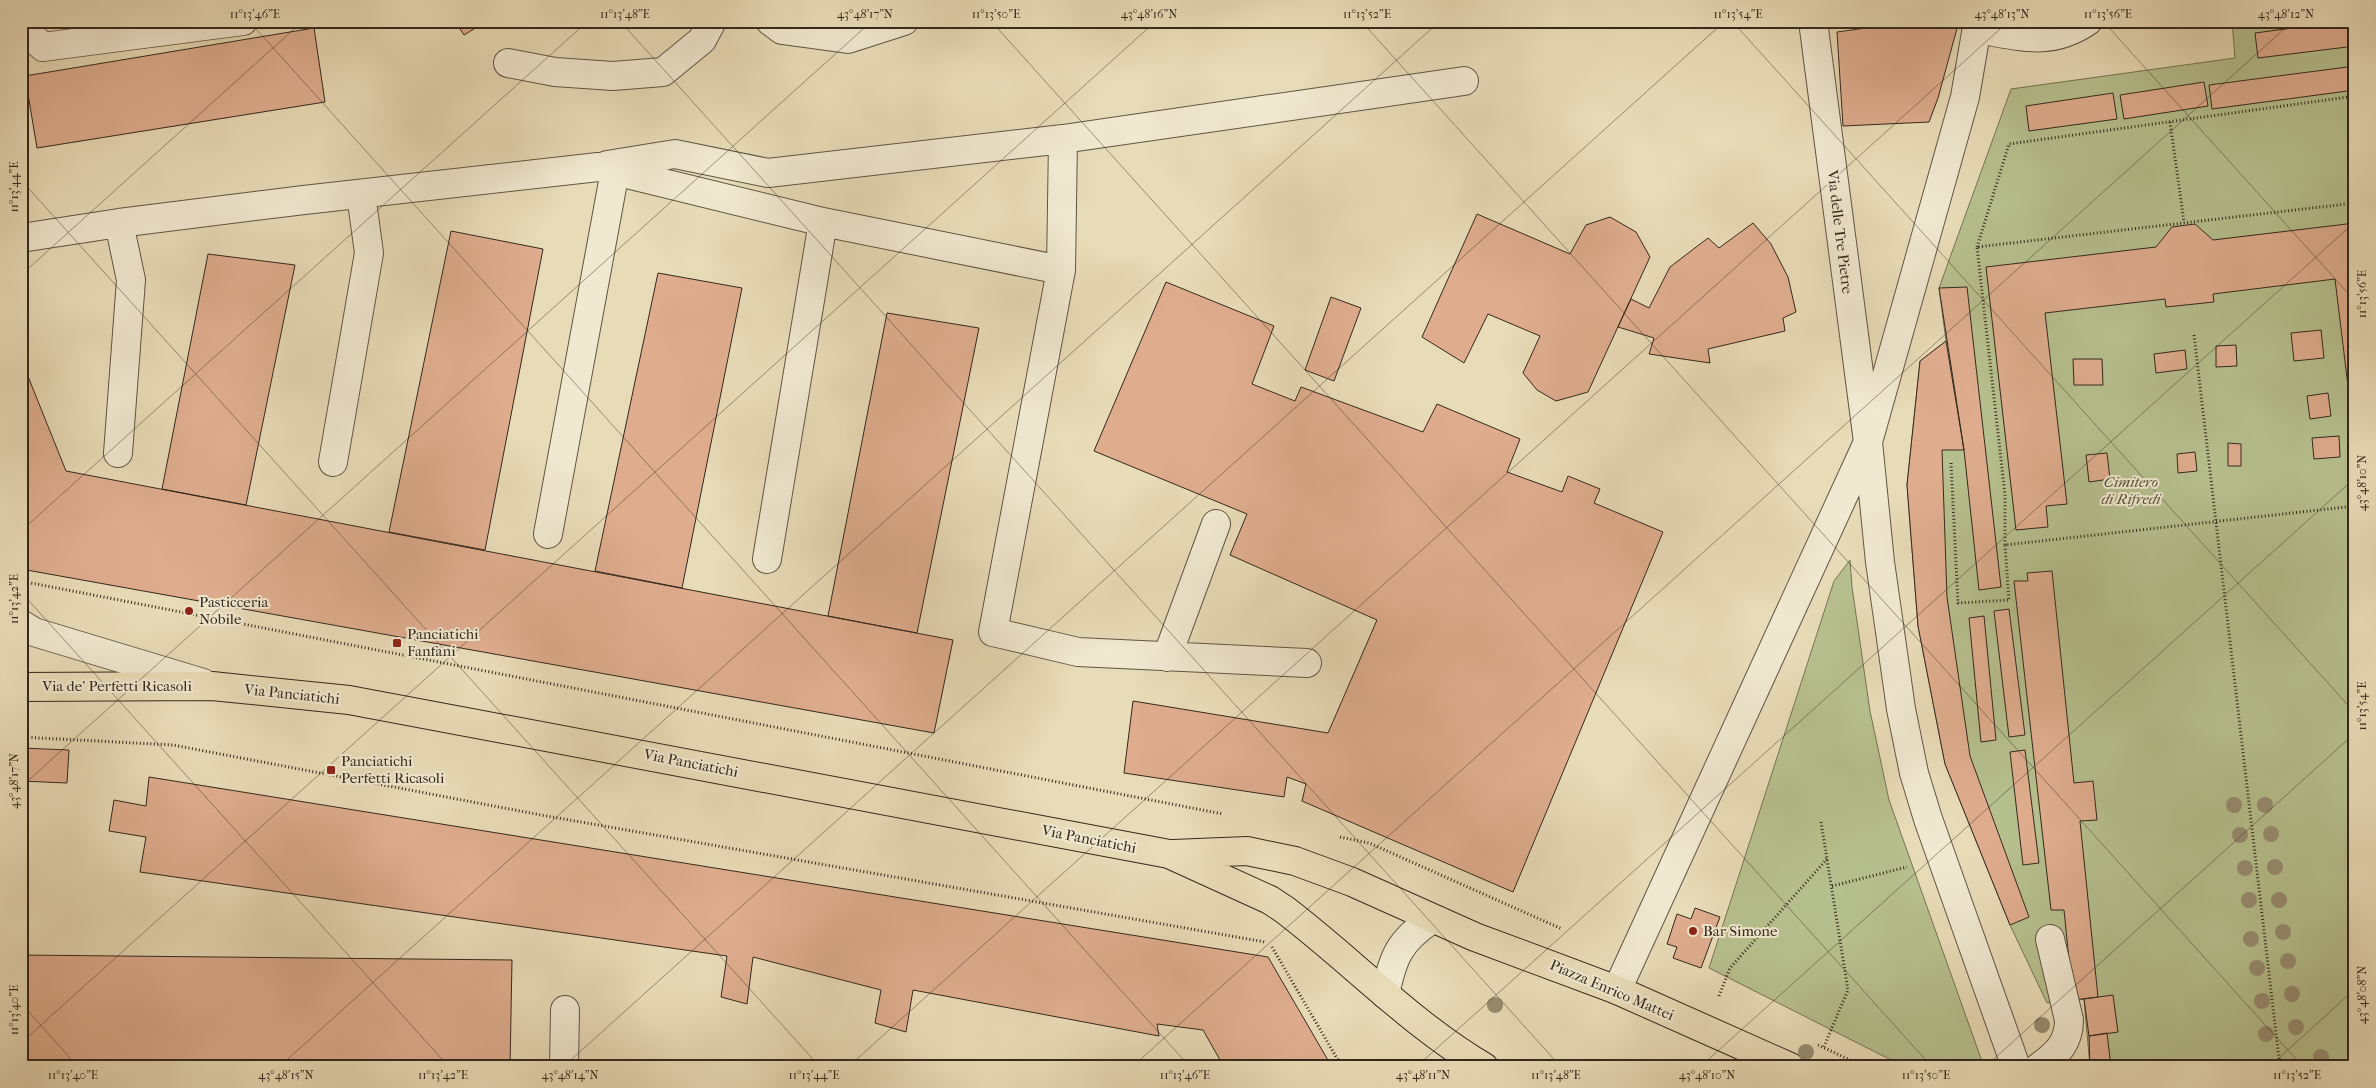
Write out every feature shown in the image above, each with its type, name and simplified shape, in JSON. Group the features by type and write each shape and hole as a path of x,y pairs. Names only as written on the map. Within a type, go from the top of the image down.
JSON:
{"main road":[{"name":"Via de' Perfetti Ricasoli","path":"21,687 212,686"},
{"name":"Via Panciatichi","path":"212,686 397,707 1169,854"},
{"name":"Piazza Enrico Mattei","path":"1169,854 1247,851 1280,857 1352,882 1432,919 1617,990 1790,1067"},
{"path":"1169,854 1270,900 1316,935 1384,994 1450,1045 1483,1067"}],"street":[{"path":"21,26 43,47 243,21"},
{"path":"508,63 555,72 613,76 663,72 702,40 712,21"},
{"path":"770,21 782,30 848,39 904,21"},
{"name":"Via delle Tre Pietre","path":"1813,21 1868,442 1880,562 1901,709 1914,773 2016,1067"},
{"path":"1617,990 1868,442 1965,97 1978,25 2033,38 2061,36 2088,21"},
{"path":"21,238 119,223 361,194 606,169 675,154 768,173 1063,139 1464,81"},
{"path":"1063,139 1061,270 993,632 1078,652 1307,663"},
{"path":"606,169 823,222 1061,270"},
{"path":"548,534 606,169"},
{"path":"333,462 369,253 361,194"},
{"path":"767,559 823,222"},
{"path":"118,453 131,280 119,223"},
{"path":"1167,657 1216,524"},
{"path":"21,624 34,632 212,686"},
{"path":"1384,994 1391,965 1400,946 1414,931 1432,919"},
{"path":"2039,1067 2061,1049 2069,1028 2069,1020 2050,939"},
{"path":"564,1067 565,1010"}],"path":[{"path":"2253,27 2299,21"},
{"path":"1952,463 1958,603 2009,600 2005,495 1977,247 2009,144 2355,96"},
{"path":"2170,122 2184,222"},
{"path":"1977,247 2355,203"},
{"path":"2194,335 2280,1067"},
{"path":"2006,545 2355,506"},
{"path":"21,581 44,586"},
{"path":"21,737 173,745 541,815 1269,942 1342,1067"},
{"path":"1820,822 1848,990 1821,1054"},
{"path":"1718,999 1730,968 1827,858"},
{"path":"1832,886 1942,858"}],"green space":[{"name":"Cimitero di Rifredi","path":"2232,21 2355,21 2355,1067 2090,1067 2084,999 2047,1003 2010,925 1945,764 1918,626 1907,485 1920,361 1946,341 1939,288 2011,89 2235,58"},
{"path":"1850,560 1852,587 1870,711 1889,800 1984,1067 1905,1067 1709,968 1834,581"}],"building":[{"path":"455,21 487,21 464,35"},
{"path":"1916,21 1959,21 1938,98 1929,122 1843,126 1837,32"},
{"path":"2354,21 2355,46 2258,58 2255,33"},
{"path":"314,28 325,102 37,148 25,76"},
{"path":"2355,66 2355,90 2212,109 2209,85"},
{"path":"2204,82 2208,106 2124,119 2120,95"},
{"path":"2113,93 2117,119 2029,131 2026,106"},
{"path":"1477,214 1570,254 1586,225 1610,217 1636,232 1650,257 1588,392 1556,401 1537,390 1523,373 1540,336 1488,314 1464,363 1422,337"},
{"path":"1753,223 1771,244 1788,277 1796,312 1783,318 1785,331 1708,349 1710,363 1649,354 1654,338 1618,327 1631,299 1649,308 1670,267 1708,238 1719,248"},
{"path":"2355,223 2355,444 2335,279 2213,294 2214,302 2166,307 2165,299 2045,313 2067,504 2046,506 2048,527 2016,530 1986,267 2156,247 2172,227 2195,224 2213,240"},
{"path":"451,231 543,249 485,550 389,532"},
{"path":"208,254 295,265 246,505 162,489"},
{"path":"658,273 742,288 682,588 595,571"},
{"path":"1166,282 1274,326 1252,384 1295,401 1301,387 1423,432 1437,404 1520,439 1507,472 1562,492 1568,476 1600,489 1594,503 1663,532 1513,892 1302,801 1306,784 1287,777 1284,797 1124,773 1133,701 1328,733 1377,620 1230,555 1247,514 1094,451"},
{"path":"1967,287 2001,587 1979,590 1964,450 1939,288"},
{"path":"1331,297 1361,308 1334,381 1305,370"},
{"path":"887,313 979,328 917,633 828,616"},
{"path":"2321,330 2324,358 2294,361 2291,333"},
{"path":"1946,341 1964,450 1942,450 1947,597 1970,756 2029,917 2010,925 1945,764 1918,626 1907,485 1920,361"},
{"path":"2236,345 2237,366 2216,367 2216,346"},
{"path":"2185,350 2187,369 2156,373 2154,354"},
{"path":"21,359 66,471 953,640 934,733 21,569"},
{"path":"2073,359 2102,359 2103,385 2074,385"},
{"path":"2328,393 2331,416 2310,419 2307,396"},
{"path":"2339,436 2340,457 2314,459 2312,438"},
{"path":"2228,443 2241,444 2241,466 2228,466"},
{"path":"2195,452 2197,471 2178,473 2177,454"},
{"path":"2107,453 2110,479 2089,482 2086,455"},
{"path":"2052,571 2074,783 2093,781 2097,820 2080,821 2098,997 2073,1000 2064,910 2051,910 2014,581 2028,581 2027,573"},
{"path":"2009,609 2025,735 2009,737 1994,611"},
{"path":"1984,616 1996,740 1981,742 1969,618"},
{"path":"22,748 69,750 67,783 21,781"},
{"path":"2025,750 2039,863 2023,865 2010,752"},
{"path":"149,777 1268,957 1332,1067 1224,1067 1203,1030 1157,1024 1159,1036 913,990 906,1032 875,1023 881,990 753,957 747,1004 721,997 727,956 140,872 146,837 109,831 114,800 146,806"},
{"name":"Bar Simone","path":"1695,908 1720,917 1701,968 1673,958 1677,947 1667,944 1677,914 1691,919"},
{"path":"21,955 512,960 510,1067 21,1067"},
{"path":"2113,995 2118,1032 2089,1036 2084,999"},
{"path":"2107,1033 2111,1067 2090,1067 2089,1036"}],"place":[{"name":"Pasticceria Nobile","path":"189,611"},
{"name":"Panciatichi Fanfani","path":"397,643"},
{"name":"Panciatichi Perfetti Ricasoli","path":"331,770"},
{"name":"Bar Simone","path":"1693,931"}]}
